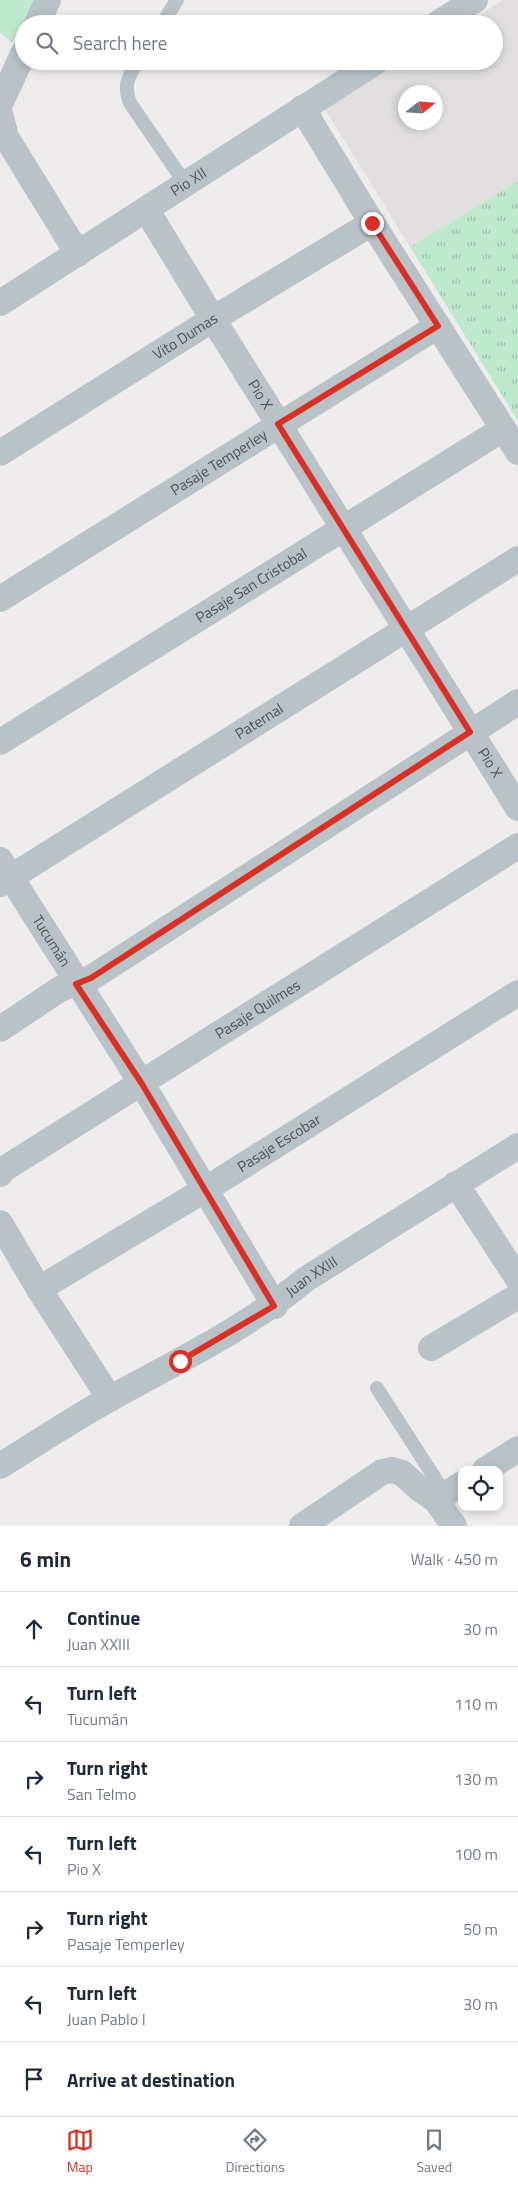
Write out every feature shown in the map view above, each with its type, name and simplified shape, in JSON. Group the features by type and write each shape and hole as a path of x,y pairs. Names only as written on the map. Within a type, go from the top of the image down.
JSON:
{"street":[{"path":"41,15 48,0"},
{"path":"451,15 475,0"},
{"path":"0,104 16,70"},
{"name":"Pio XII","path":"0,303 362,70"},
{"path":"302,108 372,223 518,452"},
{"path":"2,131 78,254"},
{"name":"Pio X","path":"146,209 342,528 518,808"},
{"name":"Vito Dumas","path":"0,453 213,319 372,223"},
{"name":"Pasaje Temperley","path":"0,599 438,326"},
{"name":"Pasaje San Cristobal","path":"0,742 503,429"},
{"name":"Paternal","path":"4,874 518,559"},
{"path":"0,1029 60,990 91,978 518,702"},
{"name":"Pasaje Quilmes","path":"0,1174 4,1169 518,846"},
{"name":"Tucumán","path":"4,874 142,1084 274,1306"},
{"name":"Pasaje Escobar","path":"39,1289 206,1189 518,993"},
{"name":"Juan XXIII","path":"0,1466 110,1398 180,1361 274,1306 306,1279 518,1146"},
{"path":"456,1184 518,1279"},
{"path":"0,1223 39,1289 110,1398"},
{"path":"431,1348 518,1296"},
{"path":"491,1466 518,1449"},
{"path":"302,1526 382,1472 392,1470 402,1473 421,1490 448,1493 454,1526"}],"lane":[{"path":"168,15 177,0"},
{"path":"132,70 126,80 126,91 130,103 185,183"},
{"path":"377,1388 448,1493"}],"shaded area":[{"path":"503,0 518,0 518,181 410,247 325,109 388,70 503,70 503,15 479,15"}],"green space":[{"path":"0,0 37,0 28,15 15,15 15,38 12,43 0,32"},
{"path":"518,181 518,421 410,247"}],"route":[{"path":"180,1361 274,1306 142,1084 76,984 91,978 470,732 278,424 438,326 372,223"}]}
